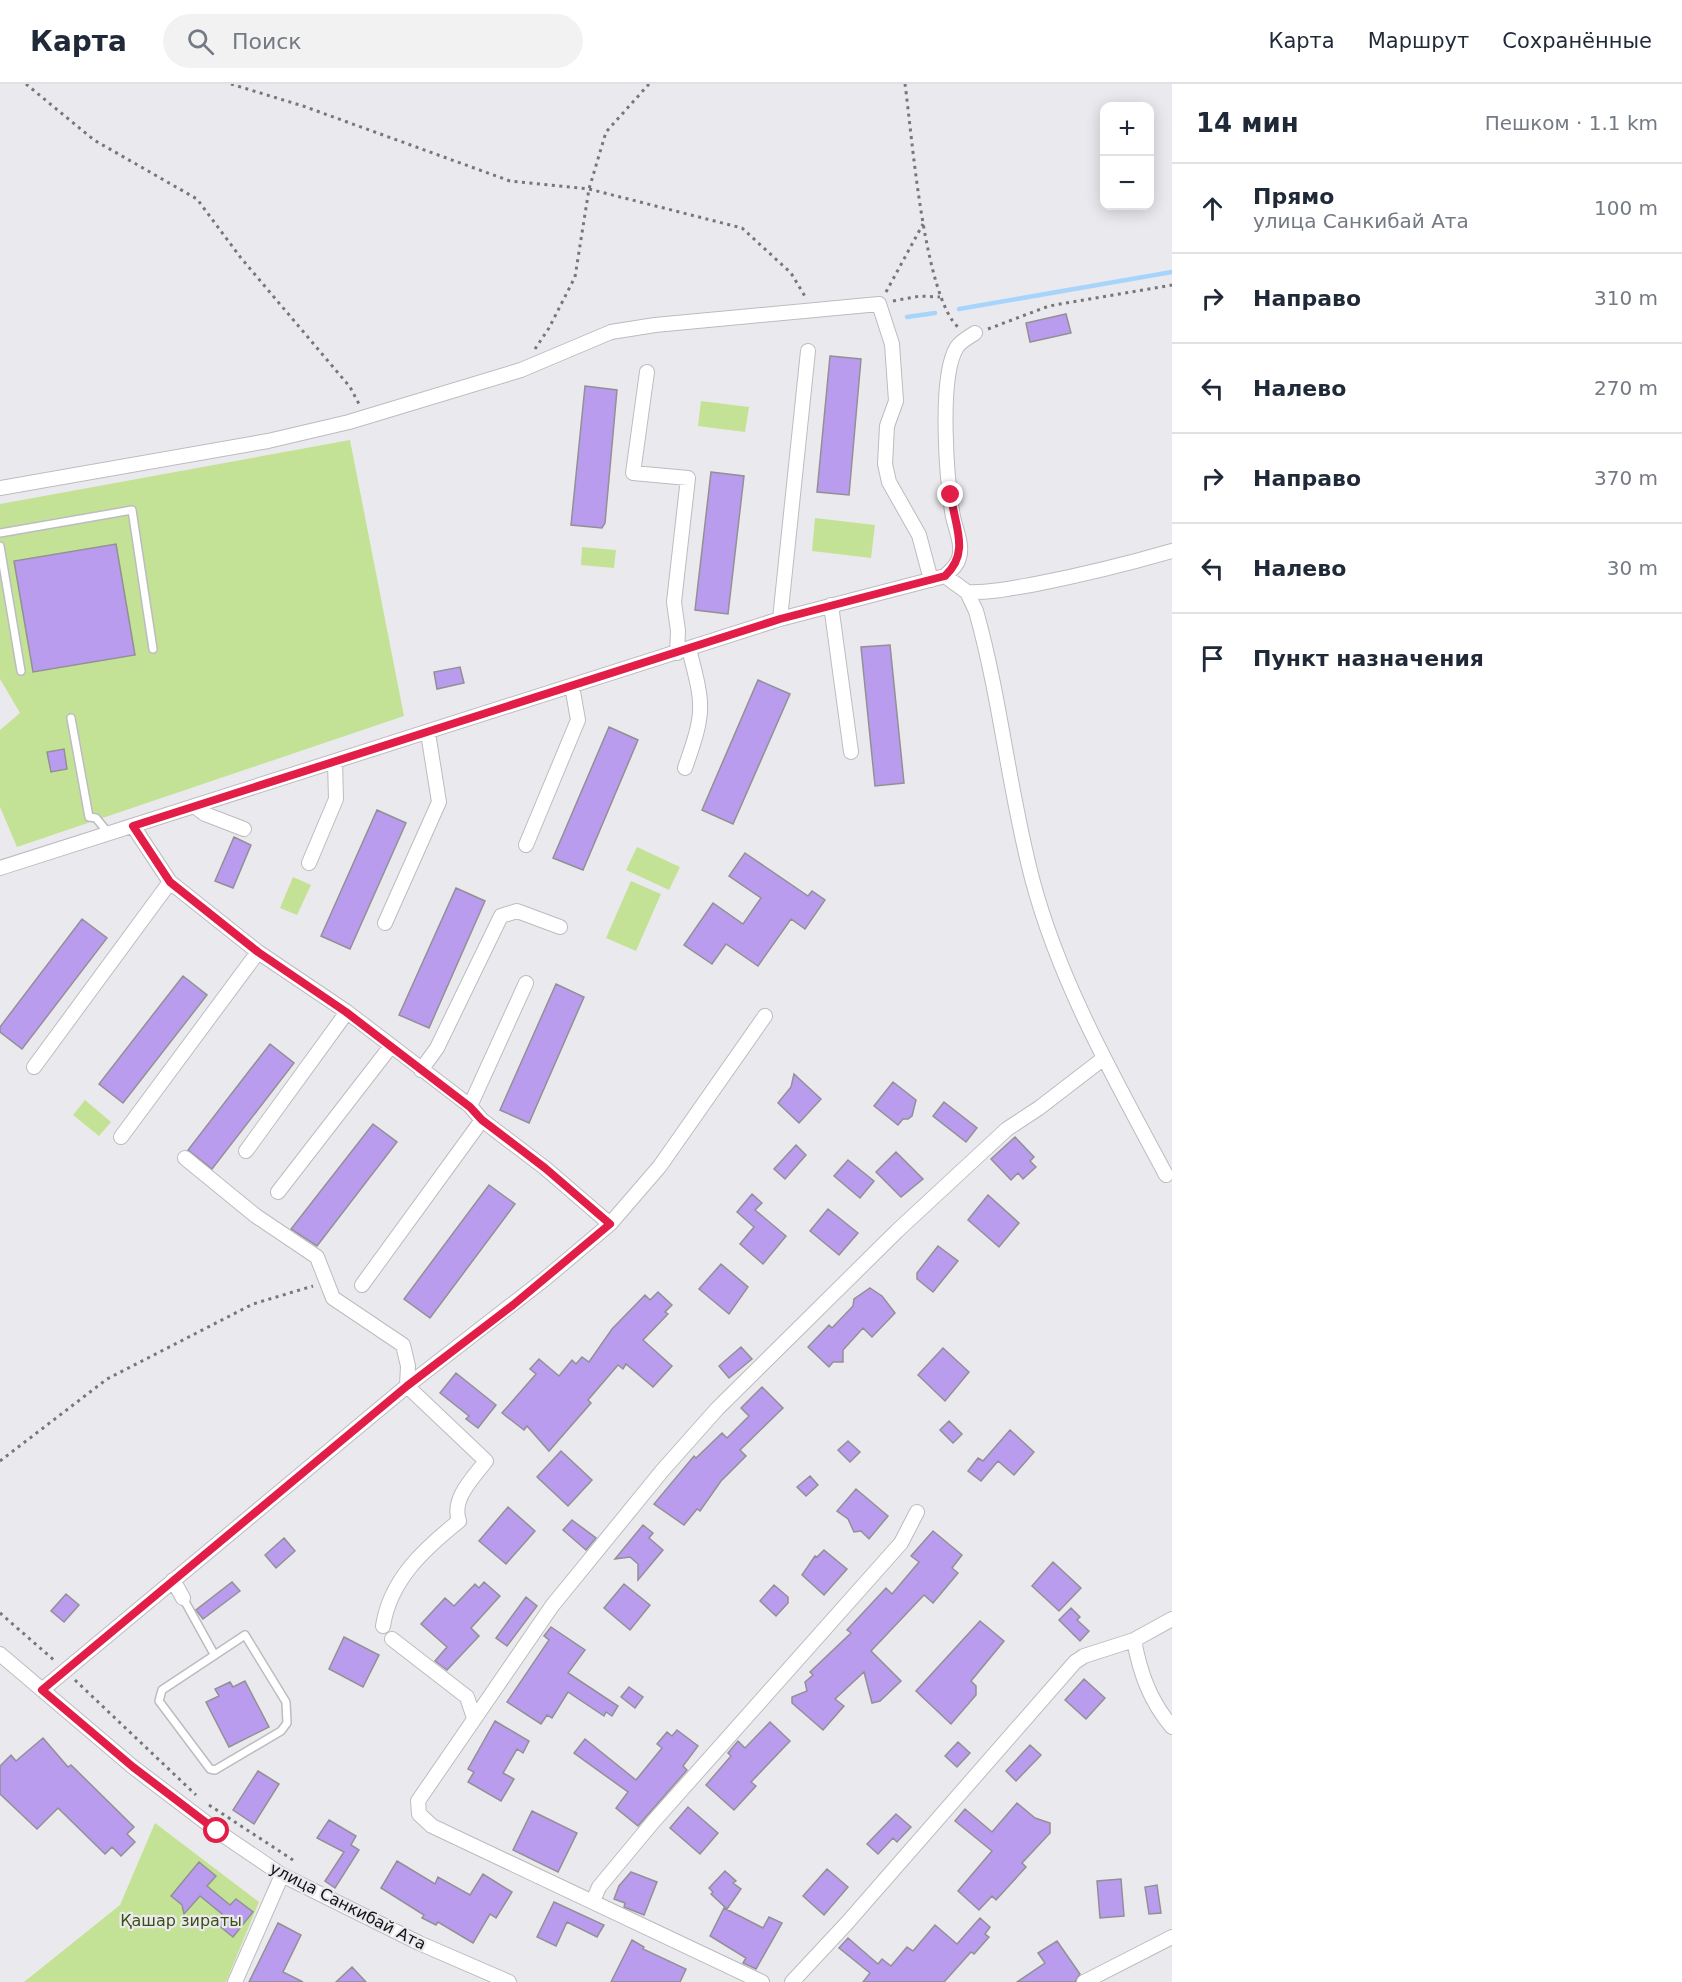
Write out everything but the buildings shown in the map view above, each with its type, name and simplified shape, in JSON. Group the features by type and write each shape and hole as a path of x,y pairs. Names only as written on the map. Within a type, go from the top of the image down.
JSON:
{"street":[{"path":"0,488 268,441 366,417 521,370 611,332 655,324 813,312 879,304 892,344 896,401 887,426 885,464 889,482 919,534 931,580"},
{"path":"0,868 780,619 945,576 955,567 960,556 960,543 953,518 949,480 946,394 956,348 975,333"},
{"path":"780,619 808,351"},
{"path":"647,372 633,473 688,478 674,602 683,651 702,707 701,722 685,768"},
{"path":"967,592 981,593 1090,574 1172,551"},
{"path":"945,576 967,592 976,611 985,642 1020,832 1033,884 1070,984 1104,1058 1166,1175"},
{"path":"831,605 851,752"},
{"path":"526,845 578,720 572,687"},
{"path":"385,923 438,802 428,733"},
{"path":"309,863 336,799 335,761"},
{"path":"194,806 205,814 244,829"},
{"path":"133,826 170,882 258,952 346,1012 470,1107 482,1120 545,1168 610,1224"},
{"path":"34,1067 170,882"},
{"path":"421,1070 437,1048 501,916 517,911 560,927"},
{"path":"121,1137 258,952"},
{"path":"470,1107 526,983"},
{"path":"246,1151 346,1012"},
{"path":"42,1690 407,1386 513,1305 610,1224 660,1166 765,1016"},
{"path":"278,1192 391,1046"},
{"path":"762,1982 432,1826 419,1814 420,1796 526,1640 578,1573 717,1409 827,1298 1007,1129 1039,1108 1104,1058"},
{"path":"362,1285 482,1120"},
{"path":"185,1158 256,1216 317,1257 333,1298 403,1345 408,1366 407,1386 486,1461 457,1502 456,1512 459,1521 427,1546 394,1590 386,1605 383,1626"},
{"path":"593,1901 599,1887 653,1822 901,1543 917,1512"},
{"path":"173,1580 183,1598"},
{"path":"792,1982 1019,1728 1067,1669 1084,1656 1134,1640 1171,1619"},
{"path":"392,1639 467,1697 474,1718"},
{"path":"1134,1640 1139,1669 1149,1694 1172,1727"},
{"name":"улица Санкибай Ата","path":"3,1662 42,1690 142,1774 217,1831 282,1875 419,1943 509,1982"},
{"path":"235,1982 282,1875"},
{"path":"1084,1982 1172,1937"}],"lane":[{"path":"0,533 132,510 153,649"},
{"path":"0,546 21,671"},
{"path":"71,718 89,817 96,818 109,834"},
{"path":"183,1598 214,1654"},
{"path":"245,1635 286,1702 289,1714 287,1723 281,1731 215,1770 208,1768 159,1701 162,1690 214,1654 245,1635"}],"path":[{"path":"26,84 94,140 197,199 241,258 350,387 366,417"},
{"path":"231,84 303,106 510,181 589,189 742,228 791,273 813,312"},
{"path":"521,370 549,328 575,277 589,189 606,132 649,84"},
{"path":"905,84 934,280 951,320"},
{"path":"879,304 924,222"},
{"path":"975,333 1006,324 1049,306 1172,285"},
{"path":"879,304 920,296 941,297"},
{"path":"0,1461 107,1379 253,1304 327,1282"},
{"path":"0,1613 65,1670 201,1799 293,1860"}],"green space":[{"path":"701,401 749,407 745,432 698,426"},
{"path":"350,440 404,716 17,847 0,807 0,730 20,713 0,679 0,504"},
{"path":"815,518 875,525 871,558 812,551"},
{"path":"582,547 616,550 614,568 581,565"},
{"path":"637,847 680,867 669,890 626,870"},
{"path":"293,877 311,885 297,915 280,908"},
{"path":"631,881 661,894 636,951 606,938"},
{"path":"85,1100 111,1122 99,1136 73,1115"},
{"name":"Қашар зираты","path":"155,1823 259,1902 226,1982 24,1982 120,1905"}],"waterway":[{"path":"959,309 1172,272"},
{"path":"907,317 935,313"}],"route":[{"path":"217,1831 133,1767 42,1690 407,1386 513,1305 610,1224 545,1168 482,1120 470,1107 346,1012 258,952 170,882 133,826 780,619 945,576 955,567 960,556 960,543 953,518 951,495"}]}
